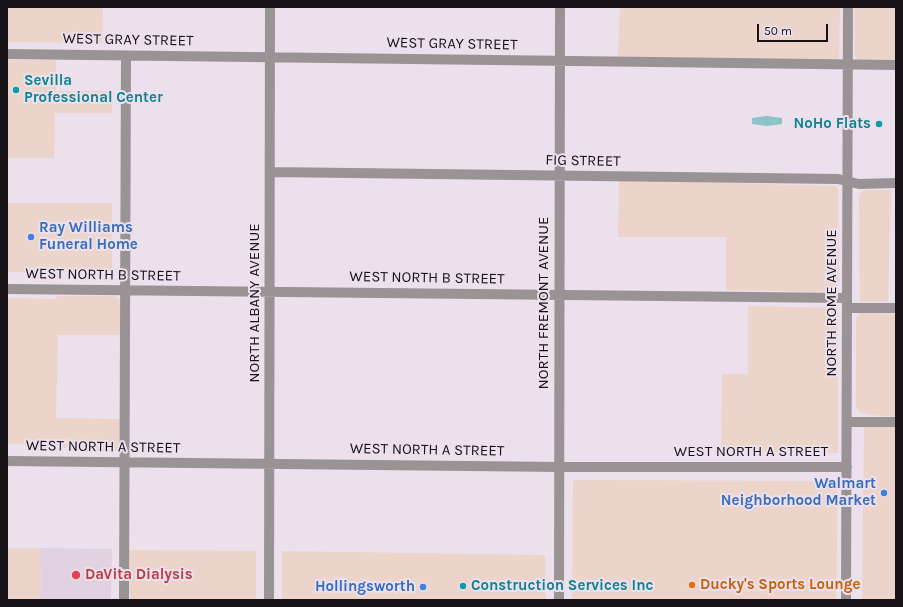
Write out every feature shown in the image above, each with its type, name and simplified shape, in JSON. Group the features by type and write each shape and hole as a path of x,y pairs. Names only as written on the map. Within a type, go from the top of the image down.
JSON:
{"street":[{"name":"NORTH ALBANY AVENUE","path":"269,600 270,7"},
{"name":"NORTH FREMONT AVENUE","path":"558,600 560,7"},
{"name":"NORTH ROME AVENUE","path":"846,600 848,7"},
{"name":"WEST GRAY STREET","path":"7,54 896,65"},
{"path":"124,600 126,56"},
{"name":"FIG STREET","path":"270,172 838,179 859,184 896,183"},
{"name":"WEST NORTH B STREET","path":"7,289 559,295 847,303 896,308"},
{"path":"847,422 896,422"},
{"name":"WEST NORTH A STREET","path":"7,461 559,467 847,467"}],"shaded area":[{"path":"7,7 103,7 102,43 7,42"},
{"path":"620,7 840,7 839,57 836,60 618,57"},
{"path":"854,7 896,7 896,62 859,60 855,56"},
{"path":"7,60 56,60 56,91 112,91 112,113 55,113 54,158 7,158"},
{"path":"619,180 836,186 838,189 839,279 836,290 834,292 726,290 726,237 618,237"},
{"path":"863,190 891,190 888,302 860,302 859,195"},
{"path":"7,203 112,203 112,272 7,272"},
{"path":"57,296 115,296 120,300 120,335 58,335 56,418 120,419 120,449 108,452 74,452 59,445 7,444 7,298 56,299"},
{"path":"748,306 838,308 838,453 721,451 722,374 748,374"},
{"path":"861,313 896,314 896,417 871,415 859,411 856,407 856,317"},
{"path":"864,426 896,426 896,600 862,600"},
{"path":"573,480 838,481 836,600 572,600"},
{"path":"7,548 40,548 41,600 7,600"},
{"name":"DaVita Dialysis","path":"40,548 112,549 111,600 41,600"},
{"path":"129,550 256,551 256,600 130,600"},
{"path":"282,551 545,555 546,600 282,600"}],"water":[{"path":"767,116 782,118 782,124 767,126 752,124 752,118"}],"place":[{"name":"Sevilla Professional Center","path":"16,90"},
{"name":"NoHo Flats","path":"879,124"},
{"name":"Ray Williams Funeral Home","path":"31,237"},
{"name":"Walmart Neighborhood Market","path":"884,493"},
{"name":"DaVita Dialysis","path":"76,575"},
{"name":"Ducky's Sports Lounge","path":"692,585"},
{"name":"Construction Services Inc","path":"463,586"},
{"name":"Hollingsworth","path":"423,587"}]}
